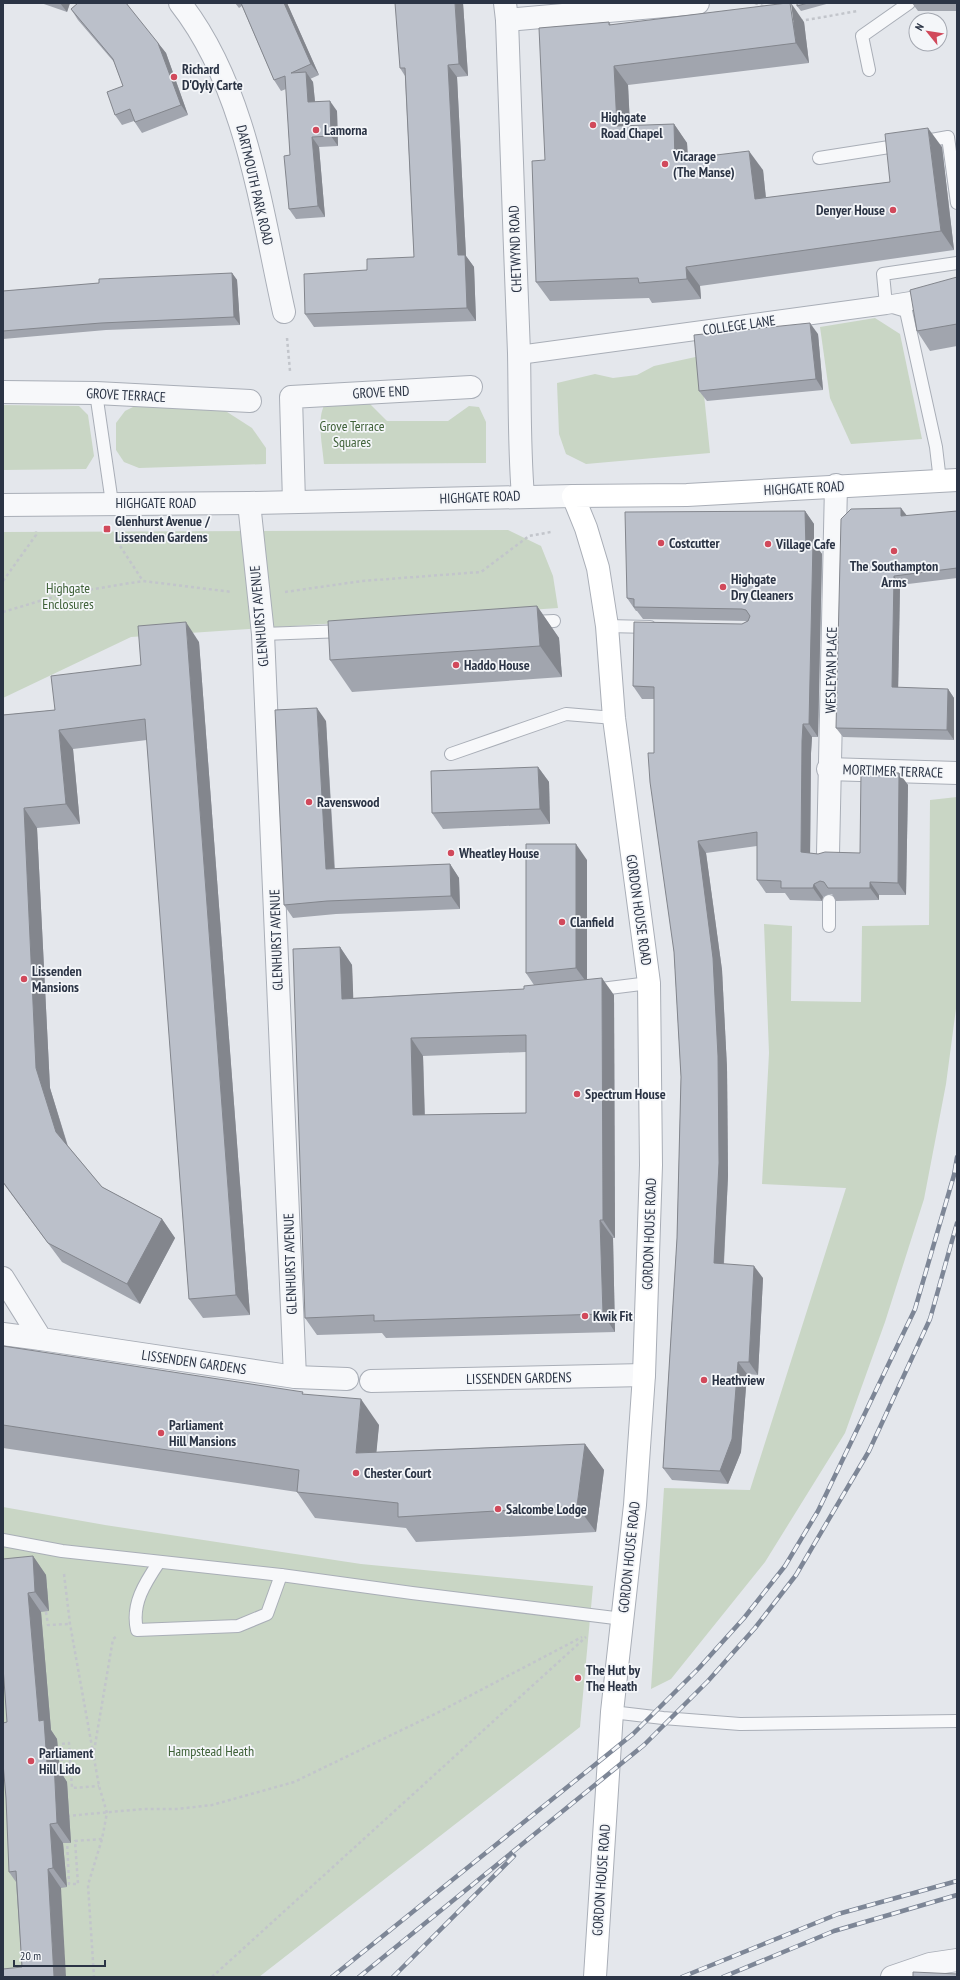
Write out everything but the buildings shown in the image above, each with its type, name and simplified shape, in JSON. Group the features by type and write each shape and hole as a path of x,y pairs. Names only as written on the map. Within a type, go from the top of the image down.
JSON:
{"main road":[{"name":"HIGHGATE ROAD","path":"573,496 687,495 836,485 949,481"},
{"name":"GORDON HOUSE ROAD","path":"573,496 586,528 598,568 607,626 614,718 649,983 651,1165 644,1375 635,1505 612,1712 595,1977"}],"street":[{"name":"DARTMOUTH PARK ROAD","path":"180,3 204,36 226,82 239,120 251,164 284,312"},
{"path":"506,11 698,3"},
{"name":"CHETWYND ROAD","path":"506,11 519,355 519,451 523,496"},
{"name":"COLLEGE LANE","path":"519,355 539,351 646,339 886,305 923,299 957,290"},
{"name":"GROVE END","path":"294,502 291,397 471,387"},
{"name":"GROVE TERRACE","path":"3,392 96,393 250,401"},
{"name":"WESLEYAN PLACE","path":"829,859 828,769 836,485"},
{"name":"HIGHGATE ROAD","path":"3,505 249,503 573,496"},
{"name":"GLENHURST AVENUE","path":"249,503 263,634 295,1377"},
{"name":"MORTIMER TERRACE","path":"828,769 957,773"},
{"path":"3,1278 42,1340"},
{"name":"LISSENDEN GARDENS","path":"3,1334 295,1377 347,1379"},
{"name":"LISSENDEN GARDENS","path":"371,1381 644,1375"},
{"path":"892,1977 930,1964 957,1960"}],"lane":[{"path":"869,70 862,36 909,3"},
{"path":"819,158 948,137 957,203"},
{"path":"949,481 936,447 906,311 886,305 883,274 957,264"},
{"path":"96,393 112,503"},
{"path":"522,622 554,620"},
{"path":"607,626 663,627"},
{"path":"263,634 358,630"},
{"path":"451,754 566,714 614,718"},
{"path":"829,901 829,926"},
{"path":"578,992 649,983"},
{"path":"3,1540 62,1552 281,1575 623,1619"},
{"path":"159,1562 141,1591 134,1619 137,1630 238,1626 267,1614 271,1607 281,1575"},
{"path":"612,1712 663,1718 740,1724 957,1721"}],"path":[{"path":"755,3 768,8"},
{"path":"794,18 801,21 863,10"},
{"path":"284,312 289,347 290,373"},
{"path":"3,581 36,535 37,504"},
{"path":"120,546 143,581"},
{"path":"62,1552 70,1624 99,1786 107,1812 102,1839 88,1885 94,1977"},
{"path":"46,1612 48,1625 70,1624"},
{"path":"93,1754 113,1639 137,1630"},
{"path":"66,1816 143,1809 177,1809 212,1805 294,1782 437,1712 590,1633 212,1977"},
{"path":"64,1782 61,1744 69,1743 72,1788 99,1786"},
{"path":"66,1810 66,1823"},
{"path":"67,1836 69,1884 78,1884 75,1841 102,1839"}],"green space":[{"path":"875,318 900,334 922,439 851,444 830,398 820,327"},
{"path":"700,356 710,453 586,464 566,454 559,434 557,383 595,374 613,378 637,375 654,366"},
{"name":"Grove Terrace Squares","path":"369,403 387,421 448,421 469,406 479,407 486,422 486,463 324,464 320,425 322,410 325,404"},
{"path":"3,405 79,406 88,415 94,456 86,469 3,470"},
{"path":"135,406 224,410 252,428 266,448 266,464 139,468 124,462 116,450 116,423 125,411"},
{"name":"Highgate Enclosures","path":"508,530 541,546 553,576 558,608 131,637 3,698 3,532"},
{"path":"957,797 957,1001 946,1084 924,1199 885,1322 845,1433 765,1562 671,1679 651,1689 664,1488 750,1490 846,1188 762,1184 769,1053 764,924 792,926 791,1001 861,1002 862,926 929,925 930,800"},
{"name":"Hampstead Heath","path":"3,1507 105,1525 361,1564 593,1586 580,1727 259,1977 3,1977"}],"railway":[{"path":"332,1977 633,1734 699,1668 744,1618 785,1566 818,1511 915,1309 954,1175 957,1157"},
{"path":"359,1977 644,1745 708,1681 755,1628 796,1575 869,1451 930,1319 957,1223"},
{"path":"393,1977 514,1856"},
{"path":"682,1977 838,1914 957,1881"},
{"path":"723,1977 834,1931 957,1895"}],"place":[{"name":"Richard D'Oyly Carte","path":"174,77"},
{"name":"Highgate Road Chapel","path":"593,125"},
{"name":"Lamorna","path":"316,130"},
{"name":"Vicarage (The Manse)","path":"665,164"},
{"name":"Denyer House","path":"893,210"},
{"name":"Glenhurst Avenue / Lissenden Gardens","path":"107,529"},
{"name":"Costcutter","path":"661,543"},
{"name":"Village Cafe","path":"768,544"},
{"name":"The Southampton Arms","path":"894,551"},
{"name":"Highgate Dry Cleaners","path":"723,587"},
{"name":"Haddo House","path":"456,665"},
{"name":"Ravenswood","path":"309,802"},
{"name":"Wheatley House","path":"451,853"},
{"name":"Clanfield","path":"562,922"},
{"name":"Lissenden Mansions","path":"24,979"},
{"name":"Spectrum House","path":"577,1094"},
{"name":"Kwik Fit","path":"585,1316"},
{"name":"Heathview","path":"704,1380"},
{"name":"Parliament Hill Mansions","path":"161,1433"},
{"name":"Chester Court","path":"356,1473"},
{"name":"Salcombe Lodge","path":"498,1509"},
{"name":"The Hut by The Heath","path":"578,1678"},
{"name":"Parliament Hill Lido","path":"31,1761"}]}
